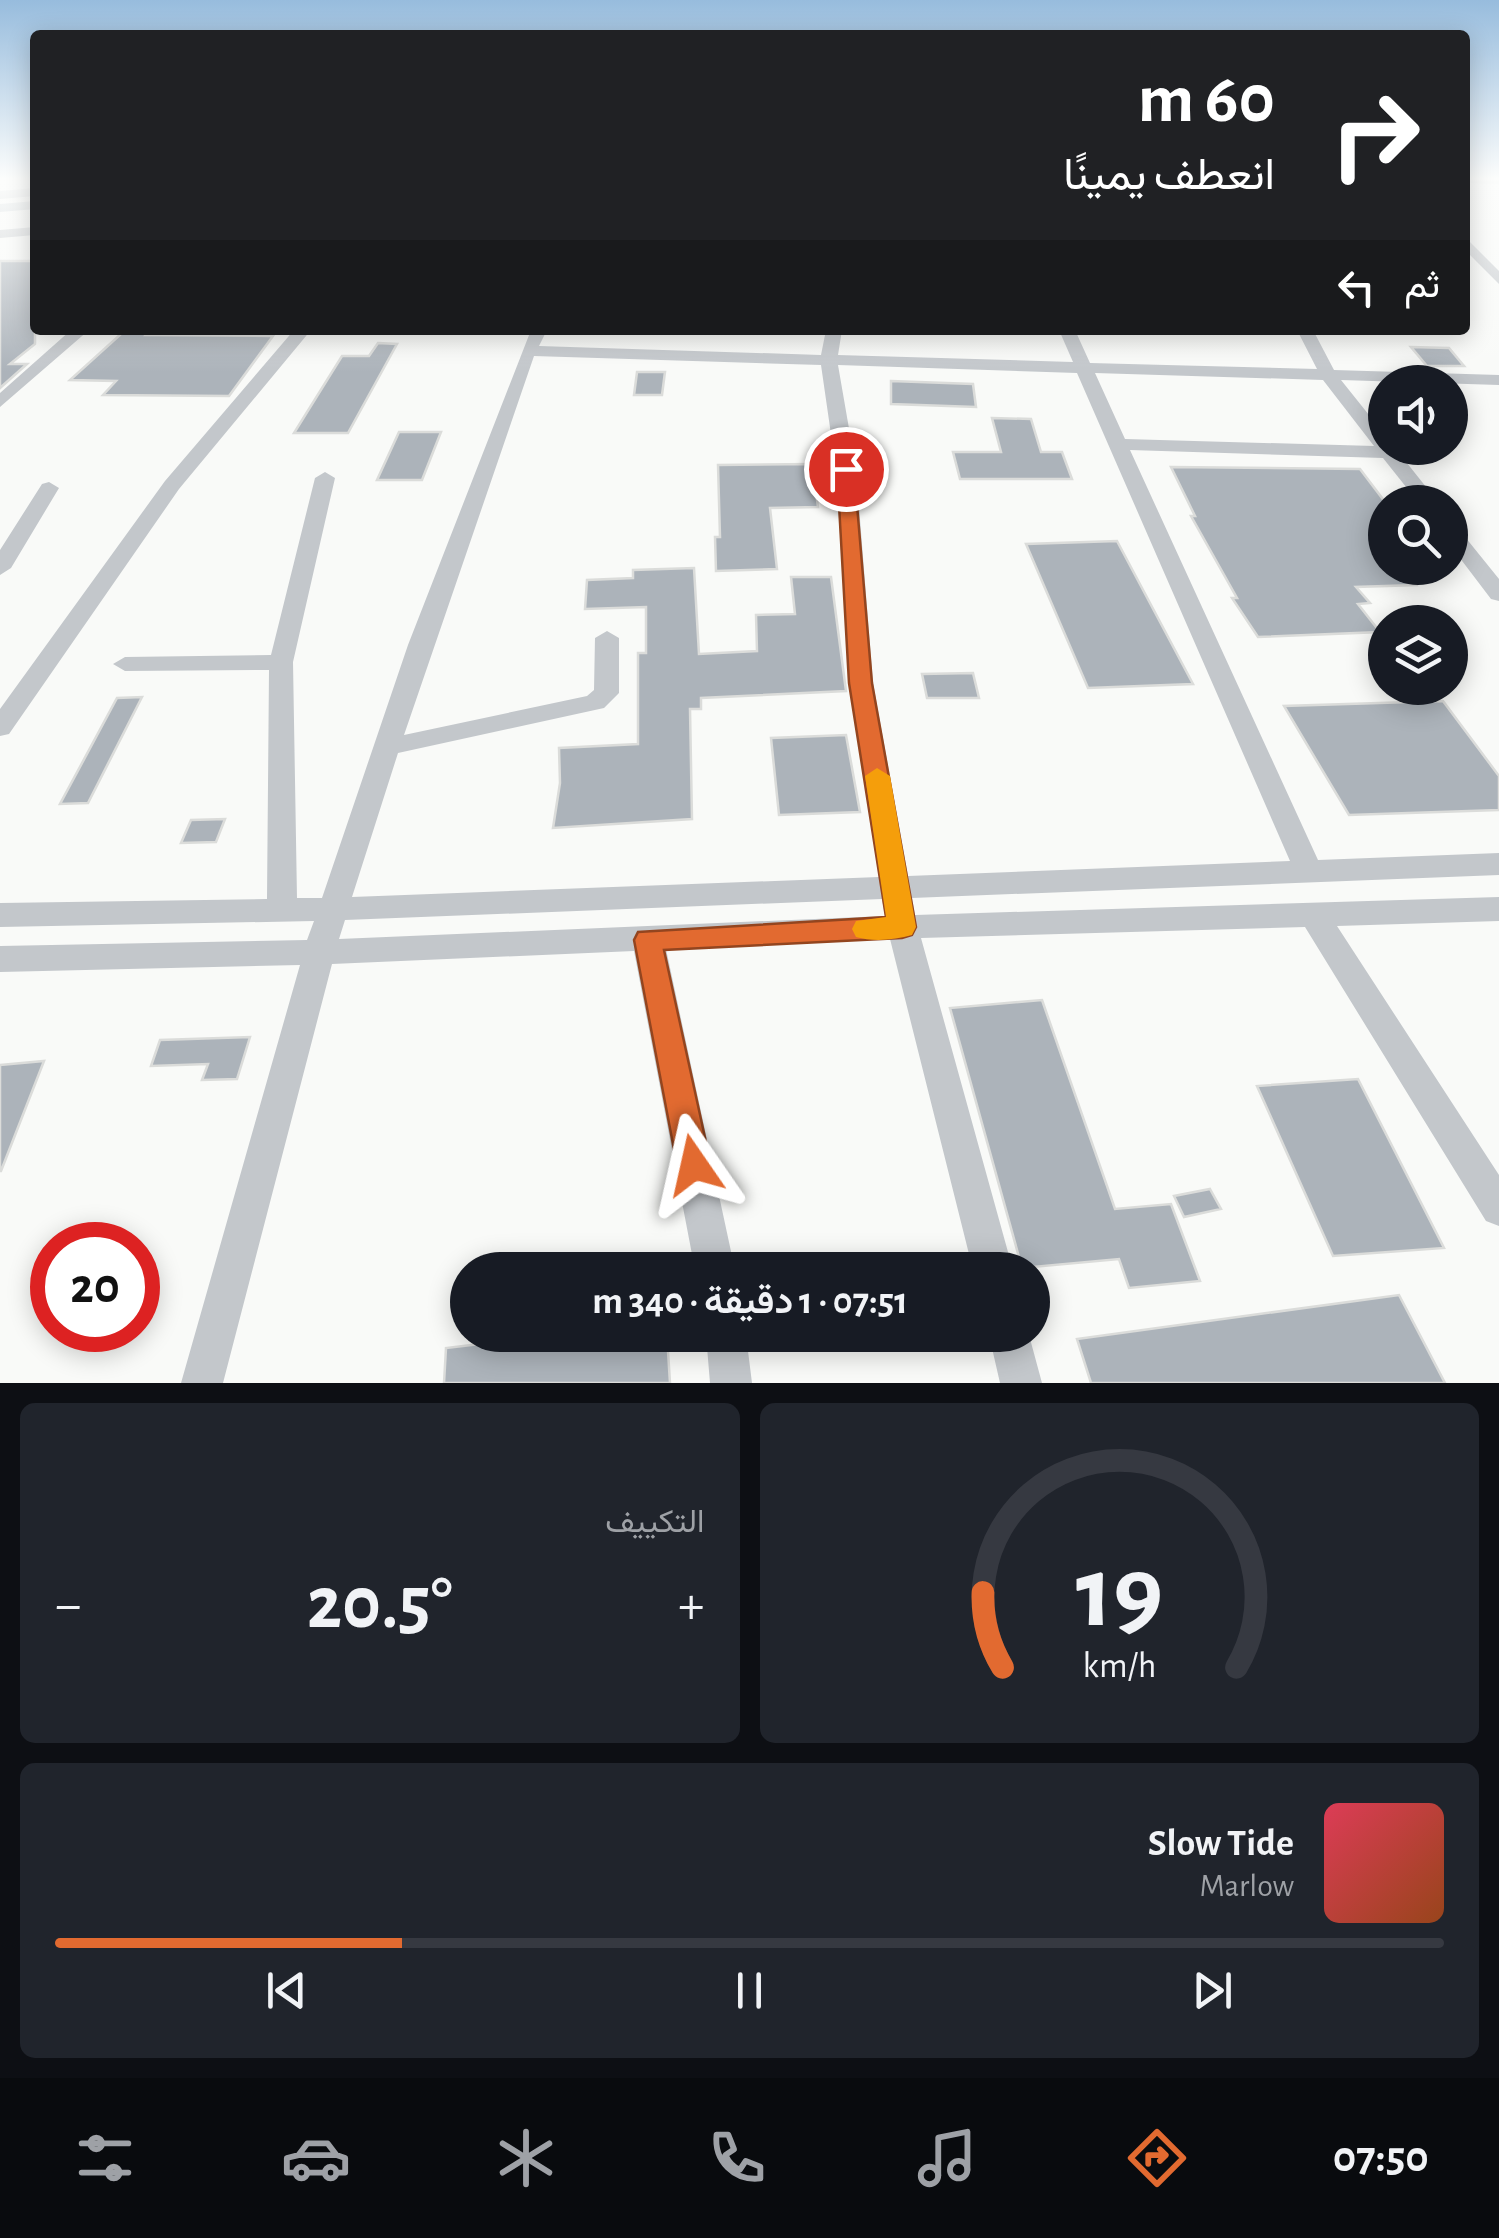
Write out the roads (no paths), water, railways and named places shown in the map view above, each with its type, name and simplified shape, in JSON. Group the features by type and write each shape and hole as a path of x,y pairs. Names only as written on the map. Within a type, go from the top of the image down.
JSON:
{"street":[{"path":"1471,256 1499,280"},
{"path":"0,402 76,335"},
{"path":"0,728 172,485 299,335"},
{"path":"833,335 830,359 846,469 861,683 902,927 988,1252"},
{"path":"1070,335 1115,444 1310,874"},
{"path":"1308,335 1328,375 1368,427"},
{"path":"202,1383 320,952 387,748 533,340 830,359 1499,380"},
{"path":"1115,444 1368,451"},
{"path":"1398,465 1414,485"},
{"path":"282,910 282,662 324,478"},
{"path":"0,568 49,488"},
{"path":"1468,554 1499,594"},
{"path":"387,748 595,702 606,692 607,638"},
{"path":"125,664 282,662"},
{"path":"0,915 334,909 1499,864"},
{"path":"0,959 320,952 902,927 1499,909"},
{"path":"1316,917 1499,1208"},
{"path":"648,940 711,1252"},
{"path":"728,1352 731,1383"},
{"path":"1013,1352 1021,1383"}]}
